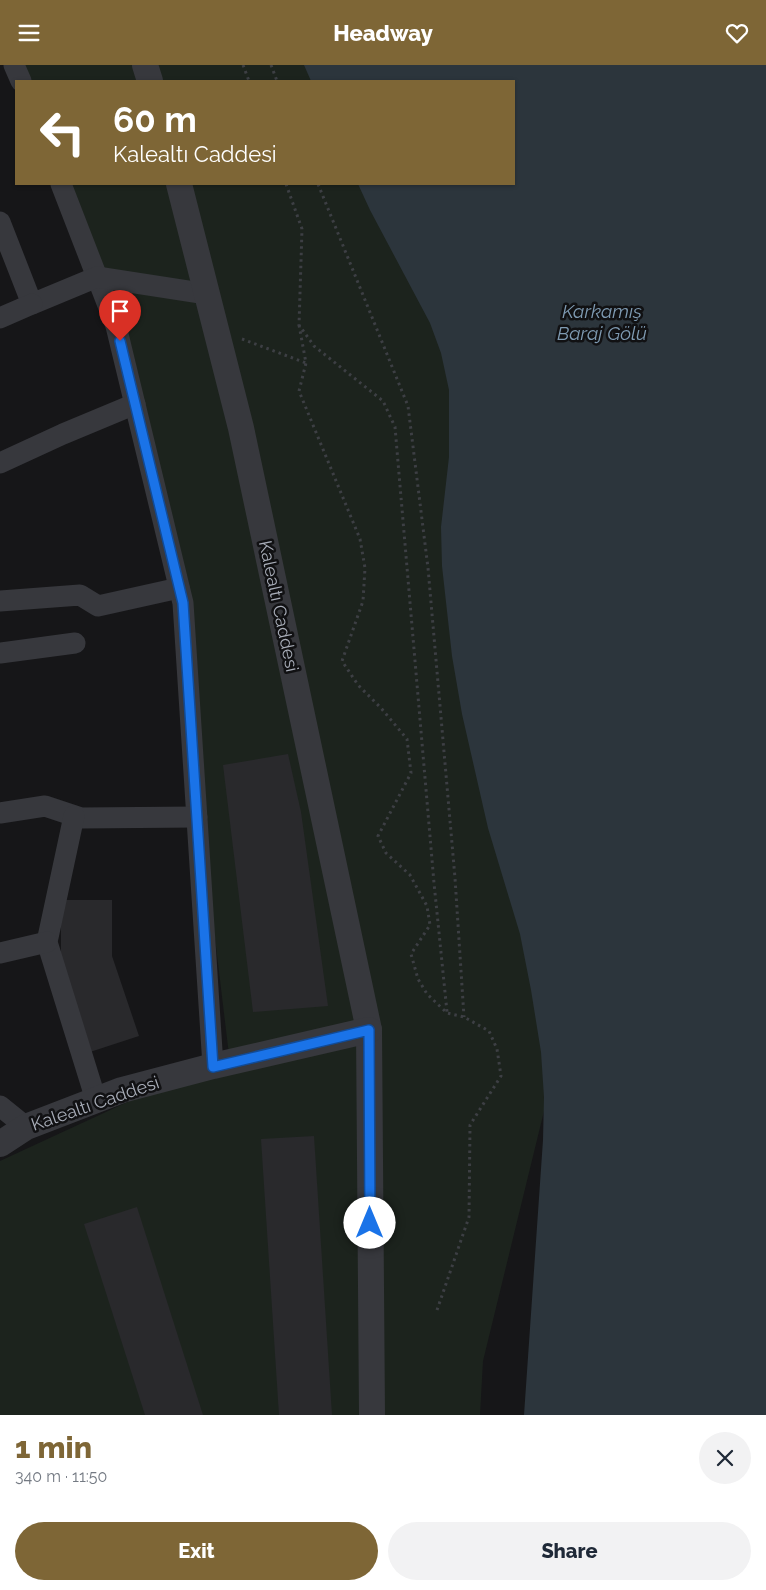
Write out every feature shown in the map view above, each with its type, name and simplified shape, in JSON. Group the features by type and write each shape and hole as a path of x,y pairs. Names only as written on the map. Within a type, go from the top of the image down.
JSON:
{"street":[{"path":"14,65 21,80"},
{"path":"145,65 150,80"},
{"path":"61,185 116,326 183,603 213,1067"},
{"name":"Kalealtı Caddesi","path":"179,185 241,428 369,1030 372,1415"},
{"path":"0,222 32,304"},
{"path":"0,318 97,277 207,294"},
{"path":"0,463 135,404"},
{"path":"0,601 80,595 98,606 179,588"},
{"path":"0,653 75,643"},
{"path":"0,813 45,806 81,818 197,817"},
{"path":"74,816 47,942 96,1100"},
{"path":"0,953 47,942"},
{"name":"Kalealtı Caddesi","path":"0,1143 26,1127 122,1090 369,1030"},
{"path":"0,1106 26,1127"}],"path":[{"path":"243,65 249,80"},
{"path":"271,65 277,80"},
{"path":"286,185 302,229 299,325 306,363 300,391 360,539 366,568 362,601 342,661 358,685 381,708 407,739 411,773 378,836 386,853 410,875 427,906 430,925 411,954 418,979 427,994 447,1013 464,1017 489,1031 497,1049 501,1076 470,1125 468,1217 436,1313"},
{"path":"318,185 408,406 428,568 455,878 464,1017"},
{"path":"299,325 314,346 383,401 395,427 447,1013"},
{"path":"216,329 306,363"}],"shaded area":[{"path":"20,65 345,65 351,80 25,80"},
{"path":"59,185 401,185 581,385 567,1017 483,1361 480,1415 0,1415 0,1161 229,1055 159,471"}],"water":[{"name":"Karkamış Baraj Gölü","path":"304,65 766,65 766,1415 524,1415 543,1140 544,1097 541,1052 520,934 488,828 462,714 452,656 442,566 441,527 449,457 449,390 441,353 430,323 358,185 515,185 515,80 311,80"}],"building":[{"path":"288,754 301,812 328,1006 253,1012 223,765"},
{"path":"61,900 112,900 112,956 139,1036 90,1052 61,966"},
{"path":"314,1136 332,1415 279,1415 261,1139"},
{"path":"137,1207 203,1415 145,1415 84,1224"}],"route":[{"path":"120,341 183,603 213,1067 369,1030 370,1223"}]}
